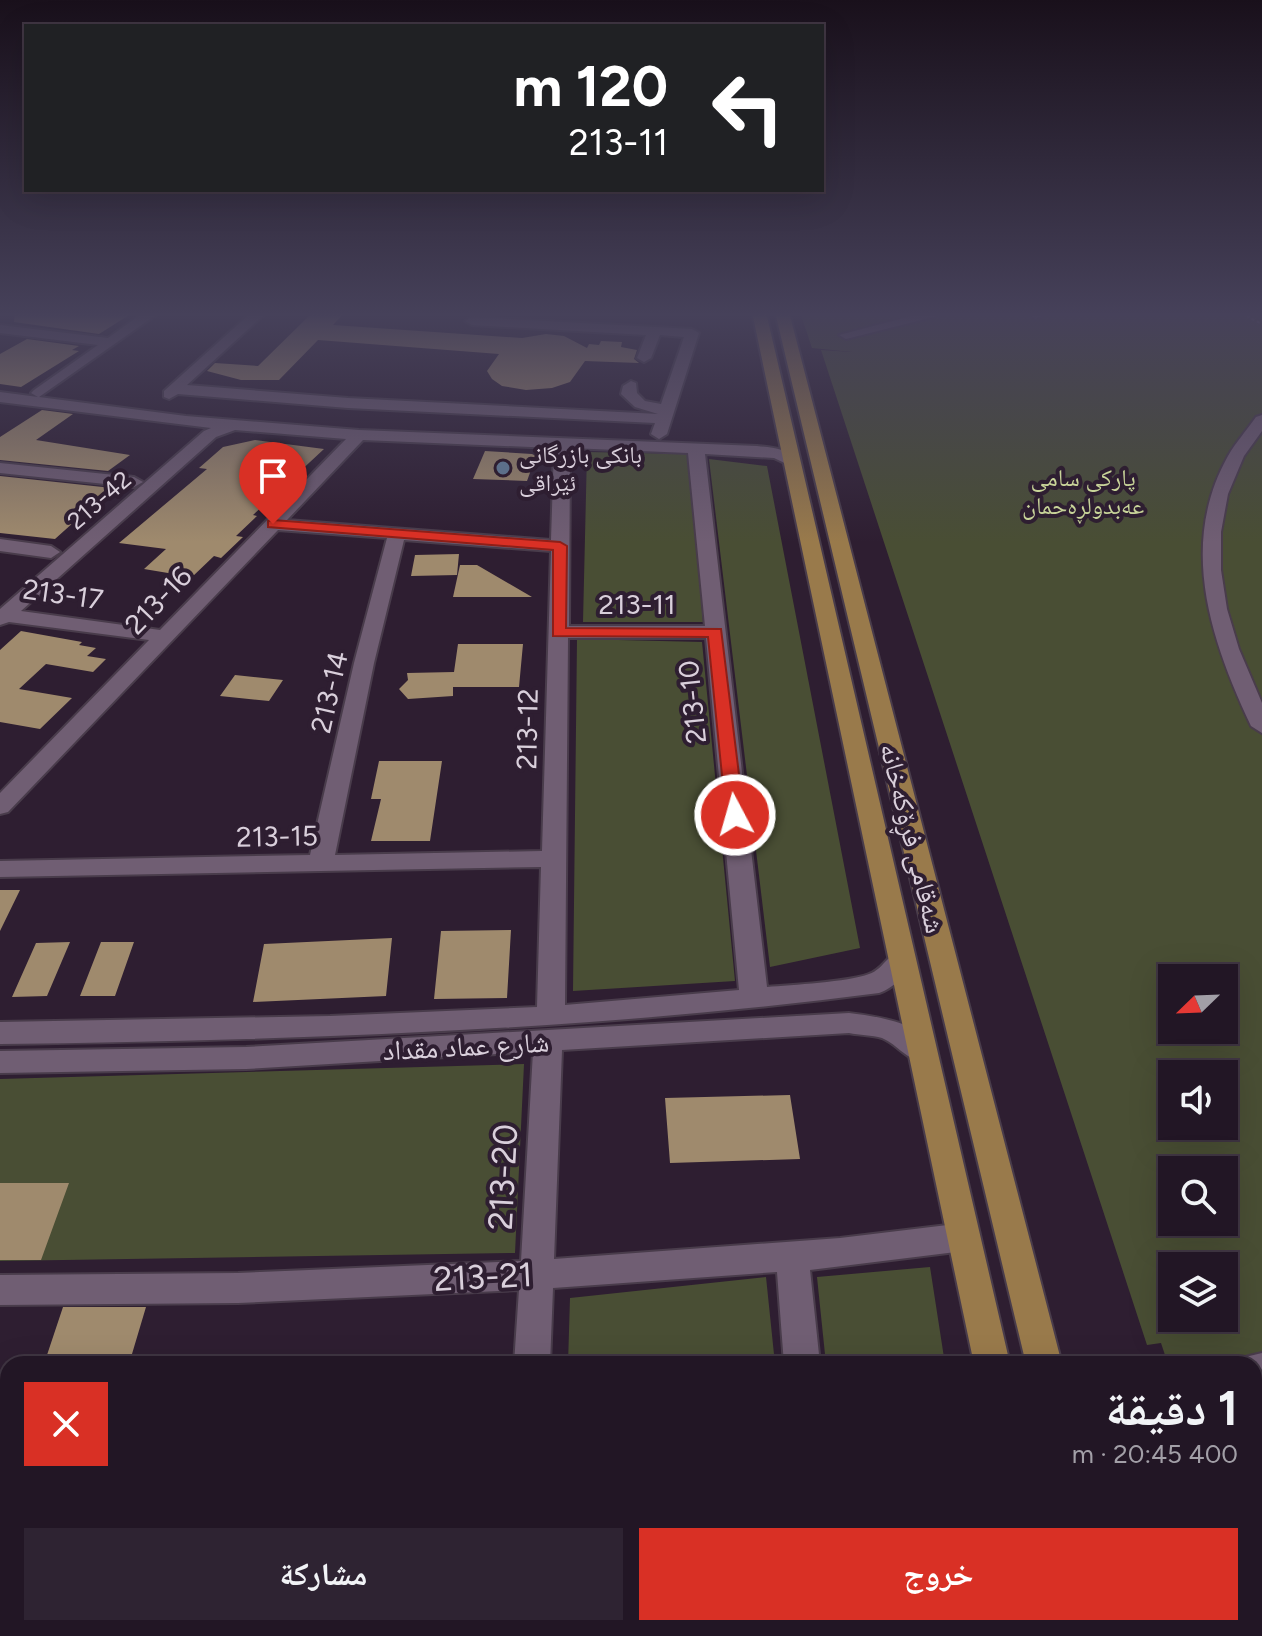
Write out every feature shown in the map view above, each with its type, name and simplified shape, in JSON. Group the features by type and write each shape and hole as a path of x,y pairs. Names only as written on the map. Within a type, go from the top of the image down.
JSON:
{"main road":[{"name":"شەقامی فڕۆکەخانە","path":"775,388 990,1356"},
{"name":"شەقامی فڕۆکەخانە","path":"801,388 1042,1356"}],"street":[{"path":"3,388 156,407 562,444 696,449 761,446 781,435 784,429"},
{"path":"39,393 45,388"},
{"path":"630,388 629,394 633,400 665,415"},
{"path":"658,438 674,388"},
{"path":"156,407 175,389 234,389 294,399 392,406 665,415"},
{"path":"0,397 186,421 359,435 658,438 761,446 791,461"},
{"path":"1262,420 1227,470 1217,496 1209,556 1218,612 1244,690 1262,726"},
{"name":"213-42","path":"1,610 51,552 193,428 186,421"},
{"name":"213-42","path":"1,610 210,434 234,425"},
{"name":"213-16","path":"0,807 359,435"},
{"name":"213-12","path":"549,1028 562,444"},
{"name":"213-10","path":"696,449 754,997"},
{"path":"0,468 134,482"},
{"path":"273,524 560,546"},
{"name":"213-14","path":"320,865 397,533"},
{"path":"0,545 51,552"},
{"name":"213-17","path":"1,610 162,636"},
{"name":"213-11","path":"558,632 715,632"},
{"name":"213-15","path":"0,869 554,859"},
{"name":"شارع عماد مقداد","path":"0,1062 246,1058 549,1028 754,997 879,983 902,960"},
{"name":"شارع عماد مقداد","path":"0,1033 849,1023 889,1029 923,1052"},
{"name":"213-20","path":"532,1356 549,1028"},
{"name":"213-21","path":"0,1290 257,1290 536,1275 792,1256 964,1237"},
{"path":"792,1256 801,1356"}],"green space":[{"name":"پارکی سامی عەبدولڕەحمان","path":"834,388 1262,388 1262,1356 1165,1356 1161,1343 1147,1345"},
{"path":"587,452 689,454 703,622 583,622"},
{"path":"709,459 767,466 860,948 770,967"},
{"path":"577,639 702,642 735,981 573,991"},
{"path":"524,1064 515,1253 0,1261 0,1079"},
{"path":"930,1267 944,1356 825,1356 817,1277"},
{"path":"766,1277 774,1356 568,1356 570,1298"}],"building":[{"path":"42,410 73,414 36,440 130,455 108,471 0,460 0,437"},
{"path":"255,440 324,449 253,515 257,516 236,536 243,537 221,558 214,556 192,577 144,569 166,549 119,543 207,469 199,468 223,447"},
{"path":"485,451 536,456 527,481 473,479"},
{"path":"0,476 112,488 55,539 0,533"},
{"path":"459,554 457,575 411,576 415,555"},
{"path":"460,565 477,565 532,597 453,597"},
{"path":"21,631 82,642 79,645 96,648 87,656 106,659 93,672 46,664 19,689 72,698 40,729 0,722 0,650"},
{"path":"458,644 523,644 519,687 453,687 453,696 408,699 399,689 408,680 407,673 454,672"},
{"path":"235,675 283,680 269,701 220,696"},
{"path":"379,761 442,761 430,841 371,841 381,799 371,799"},
{"path":"0,890 20,890 0,931"},
{"path":"511,930 507,998 434,999 441,931"},
{"path":"392,938 386,996 253,1002 264,944"},
{"path":"70,942 47,996 12,997 36,943"},
{"path":"101,942 134,942 115,996 80,996"},
{"path":"790,1095 800,1159 670,1163 665,1098"},
{"path":"0,1183 69,1183 41,1260 0,1260"},
{"path":"63,1307 146,1307 131,1356 47,1356"}],"place":[{"name":"بانکی بازرگانی ئێراقی","path":"503,468"}],"route":[{"path":"273,524 560,546 558,632 715,632 735,815"}]}
